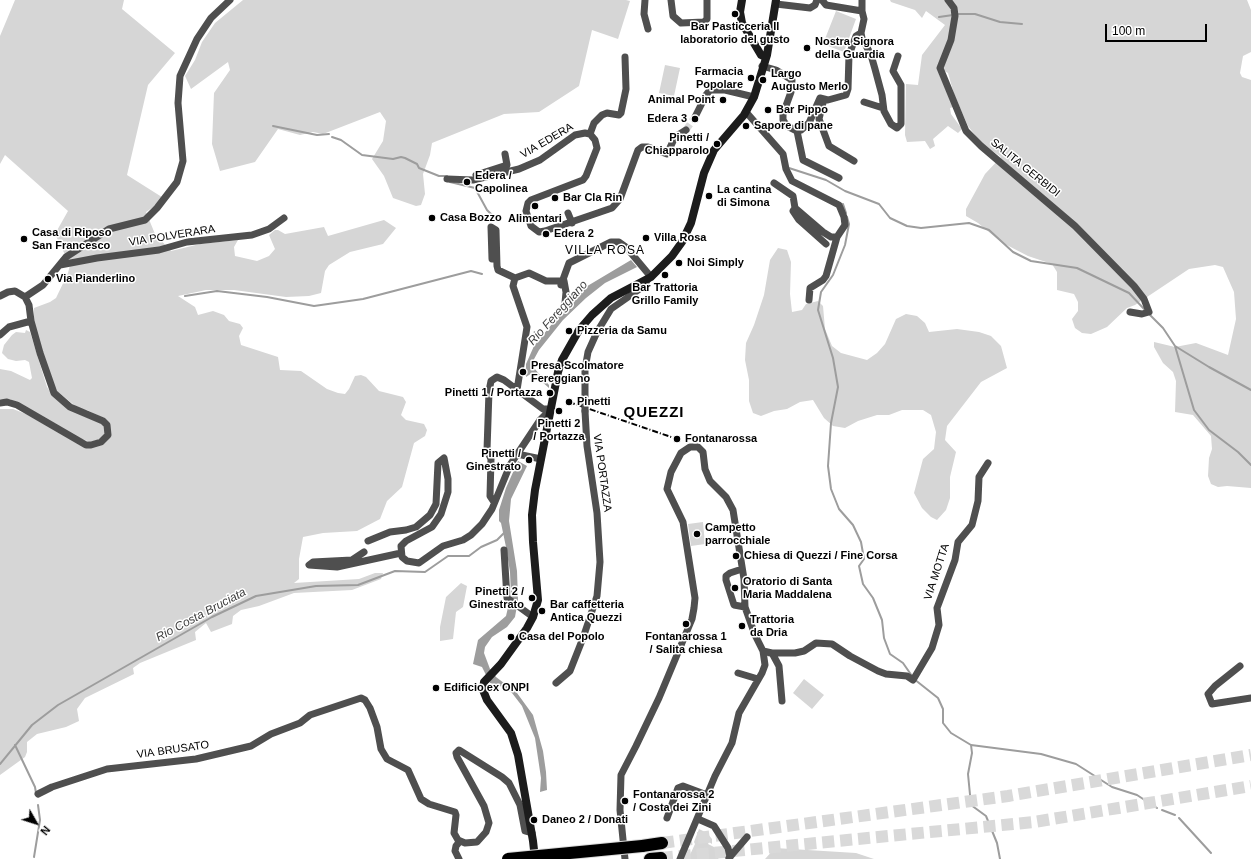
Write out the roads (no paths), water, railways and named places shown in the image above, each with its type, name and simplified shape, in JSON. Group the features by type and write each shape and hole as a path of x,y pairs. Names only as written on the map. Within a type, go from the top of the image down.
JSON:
{"highway":[{"path":"508,859 642,846 662,842"}],"street":[{"path":"25,297 43,285 66,257 109,230 145,220 157,208 177,182 183,161 178,103 180,76 197,39 211,18 230,0"},
{"path":"645,0 644,14 648,29"},
{"path":"672,0 673,16 681,23 704,22 707,19 707,0"},
{"path":"742,0 740,12 742,22 761,55 765,57"},
{"path":"535,859 532,833 518,755 511,733 487,700 483,690 484,682 500,666 533,617 538,600 532,523 541,459 558,372 562,360 587,320 606,301 649,278 672,256 687,233 704,173 714,150 746,112 754,97 779,2 810,8 815,5 817,0"},
{"path":"822,0 826,5 862,11"},
{"path":"862,0 864,19 861,33 871,55 886,116 892,125 897,128 900,126 901,86 893,71 898,56"},
{"name":"SALITA GERBIDI","path":"948,0 954,8 956,16 951,40 940,68 966,131 980,146 1000,161 1075,226 1134,286 1144,300 1147,312 1130,312"},
{"path":"762,66 776,70 792,80 791,92 783,114 783,120 787,126 797,130 805,128 809,123 820,98 828,100 846,95 848,88 849,55 856,36 861,33"},
{"path":"752,39 761,43 769,38"},
{"name":"VIA EDERA","path":"590,134 594,123 602,114 619,115 621,112 626,89 625,57"},
{"path":"704,90 695,112 695,116 706,94 710,90 724,90 754,97"},
{"path":"824,99 819,119 829,146 854,161"},
{"path":"864,102 883,108"},
{"path":"746,112 783,154 786,169 792,181 839,205 844,217 845,225 837,237 826,276 823,280 810,288 809,300"},
{"path":"823,116 823,132"},
{"name":"VIA EDERA","path":"471,180 519,169 540,160 575,135 585,133 590,134 595,140 597,148 583,180 531,200 527,206 526,217 530,226 539,232 572,223 612,208 620,200 638,150 642,147 648,146 667,154 675,137 686,130"},
{"path":"797,130 803,160 839,178"},
{"name":"VIA EDERA","path":"471,180 472,176 507,165 505,154"},
{"path":"447,179 471,180"},
{"path":"774,183 793,196 795,208 793,211 799,220 826,244"},
{"path":"795,208 823,232 837,237"},
{"path":"568,213 572,223"},
{"name":"VIA POLVERARA","path":"60,265 97,258 159,250 187,242 252,235 269,229 284,218"},
{"path":"492,259 491,227 496,230 497,266 506,275 515,278 529,273 546,281 562,283"},
{"path":"564,303 566,292 562,283 569,263 611,242 619,242 626,247 649,278"},
{"path":"515,278 513,286 527,327 517,390"},
{"name":"VIA PORTAZZA","path":"556,683 570,671 584,638 597,596 600,562 597,513 587,446 585,411 585,369 588,352 597,332 611,309 644,286 649,278"},
{"path":"0,296 8,292 15,292 25,297 30,305 31,321 50,386 54,393 70,407 103,421 107,425 108,435 101,442 91,445 86,444 17,405 7,402 0,403"},
{"path":"0,335 9,327 31,321"},
{"path":"494,502 490,496 491,459 488,450 489,391 491,381 497,377 504,380 543,409 551,409"},
{"path":"368,541 390,532 416,527 430,515 436,504 438,463 444,458 448,478 448,492 441,514 432,527 401,546 402,557 408,561 419,563 443,546 464,540 482,524 494,502 510,465 540,420 551,409"},
{"path":"625,859 620,810 620,775 659,698 692,619 694,608 695,598 683,522 667,488 671,472 681,453 686,448 696,447 704,452 705,469 710,481 730,503 734,515 744,579 745,607 755,635 767,652 776,660 780,670 782,701"},
{"path":"517,454 541,459"},
{"name":"VIA MOTTA","path":"767,652 795,653 804,651 816,644 827,643 878,671 886,674 914,678 932,648 939,625 937,608 955,560 958,542 972,526 978,501 978,477 988,463"},
{"path":"504,550 507,598 533,617"},
{"path":"364,552 352,560 313,562 309,566 337,567 401,552"},
{"path":"742,569 726,576 734,605 745,607"},
{"path":"680,859 732,743 739,713 765,665 767,652"},
{"path":"1240,666 1215,686 1208,694 1212,704 1251,698"},
{"path":"738,673 758,679"},
{"name":"VIA BRUSATO","path":"38,794 52,786 107,769 196,760 251,746 271,734 300,723 310,715 330,709 353,699 363,699 368,703 375,720 383,753 387,759 408,770 421,799 429,804 455,812 454,832 456,838 460,842"},
{"path":"459,859 455,851 456,846 460,842 471,844 477,842 486,832 489,823 484,806 457,757 456,753 459,750 502,776 509,783 520,805 525,831 532,833"},
{"path":"667,818 678,788 683,786 708,795"},
{"path":"698,819 714,826 728,848 729,858"},
{"path":"729,858 747,836"}],"waterway":[{"path":"957,14 975,14 1000,22 1022,24"},
{"path":"939,17 953,15"},
{"path":"273,126 317,135 329,134"},
{"path":"332,137 341,140 362,155 393,159 401,157 417,164 419,168 439,176 447,176"},
{"path":"789,168 826,180 845,191 879,204 890,218 907,226 921,228 969,223 989,230 1013,252 1031,261 1077,268 1129,293 1145,310"},
{"path":"450,182 475,188 487,210 497,220"},
{"path":"843,204 846,213"},
{"path":"847,217 849,224 845,245 833,275 821,292 818,310 833,358 838,387 831,423 828,466 831,489 839,509 853,525 861,542 864,559 859,566 863,584 873,598 882,620 884,638 890,654 903,663 912,676"},
{"path":"185,296 217,291 267,297 314,306 363,299 471,271 482,274"},
{"path":"1149,314 1163,328 1175,346 1251,390"},
{"path":"1175,346 1194,410 1209,430 1238,452 1251,465"},
{"name":"Rio Costa Bruciata","path":"0,764 32,725 58,705 212,617 256,596 316,586 358,585 395,571 425,572 448,556 469,556 481,547 497,540 504,533"},
{"path":"914,679 938,698 943,709 943,723 951,733 971,745 972,753 968,774 971,805 986,816 997,843 1000,859"},
{"path":"15,745 35,787 36,793"},
{"path":"971,745 1041,754 1076,764 1112,787 1137,795 1157,808"},
{"path":"34,857 40,820 38,805"},
{"path":"1162,810 1175,815"},
{"path":"1179,818 1211,853"}],"tunnel":[{"path":"686,130 695,117"},
{"path":"662,843 1008,796 1251,755"},
{"path":"661,858 1034,822 1251,786"}],"railway":[{"path":"569,402 677,439"}],"place":[{"name":"Bar Pasticceria Il laboratorio del gusto","path":"735,14"},
{"name":"Nostra Signora della Guardia","path":"807,48"},
{"name":"Farmacia Popolare","path":"751,78"},
{"name":"Largo Augusto Merlo","path":"763,80"},
{"name":"Animal Point","path":"723,100"},
{"name":"Bar Pippo","path":"768,110"},
{"name":"Edera 3","path":"695,119"},
{"name":"Sapore di pane","path":"746,126"},
{"name":"Pinetti / Chiapparolo","path":"717,144"},
{"name":"Edera / Capolinea","path":"467,182"},
{"name":"La cantina di Simona","path":"709,196"},
{"name":"Bar Cla Rin","path":"555,198"},
{"name":"Alimentari","path":"535,206"},
{"name":"Casa Bozzo","path":"432,218"},
{"name":"Edera 2","path":"546,234"},
{"name":"Villa Rosa","path":"646,238"},
{"name":"Casa di Riposo San Francesco","path":"24,239"},
{"name":"Noi Simply","path":"679,263"},
{"name":"Bar Trattoria Grillo Family","path":"665,275"},
{"name":"Via Pianderlino","path":"48,279"},
{"name":"Pizzeria da Samu","path":"569,331"},
{"name":"Presa Scolmatore Fereggiano","path":"523,372"},
{"name":"Pinetti 1 / Portazza","path":"550,393"},
{"name":"Pinetti","path":"569,402"},
{"name":"Pinetti 2 / Portazza","path":"559,411"},
{"name":"Fontanarossa","path":"677,439"},
{"name":"Pinetti / Ginestrato","path":"529,460"},
{"name":"Campetto parrocchiale","path":"697,534"},
{"name":"Chiesa di Quezzi / Fine Corsa","path":"736,556"},
{"name":"Oratorio di Santa Maria Maddalena","path":"735,588"},
{"name":"Pinetti 2 / Ginestrato","path":"532,598"},
{"name":"Bar caffetteria Antica Quezzi","path":"542,611"},
{"name":"Fontanarossa 1 / Salita chiesa","path":"686,624"},
{"name":"Trattoria da Dria","path":"742,626"},
{"name":"Casa del Popolo","path":"511,637"},
{"name":"Edificio ex ONPI","path":"436,688"},
{"name":"Fontanarossa 2 / Costa dei Zini","path":"625,801"},
{"name":"Daneo 2 / Donati","path":"534,820"}],"district":[{"name":"VILLA ROSA","path":"605,251"},
{"name":"QUEZZI","path":"654,413"}],"water label":[{"name":"Rio Fereggiano","path":"558,313"}]}
